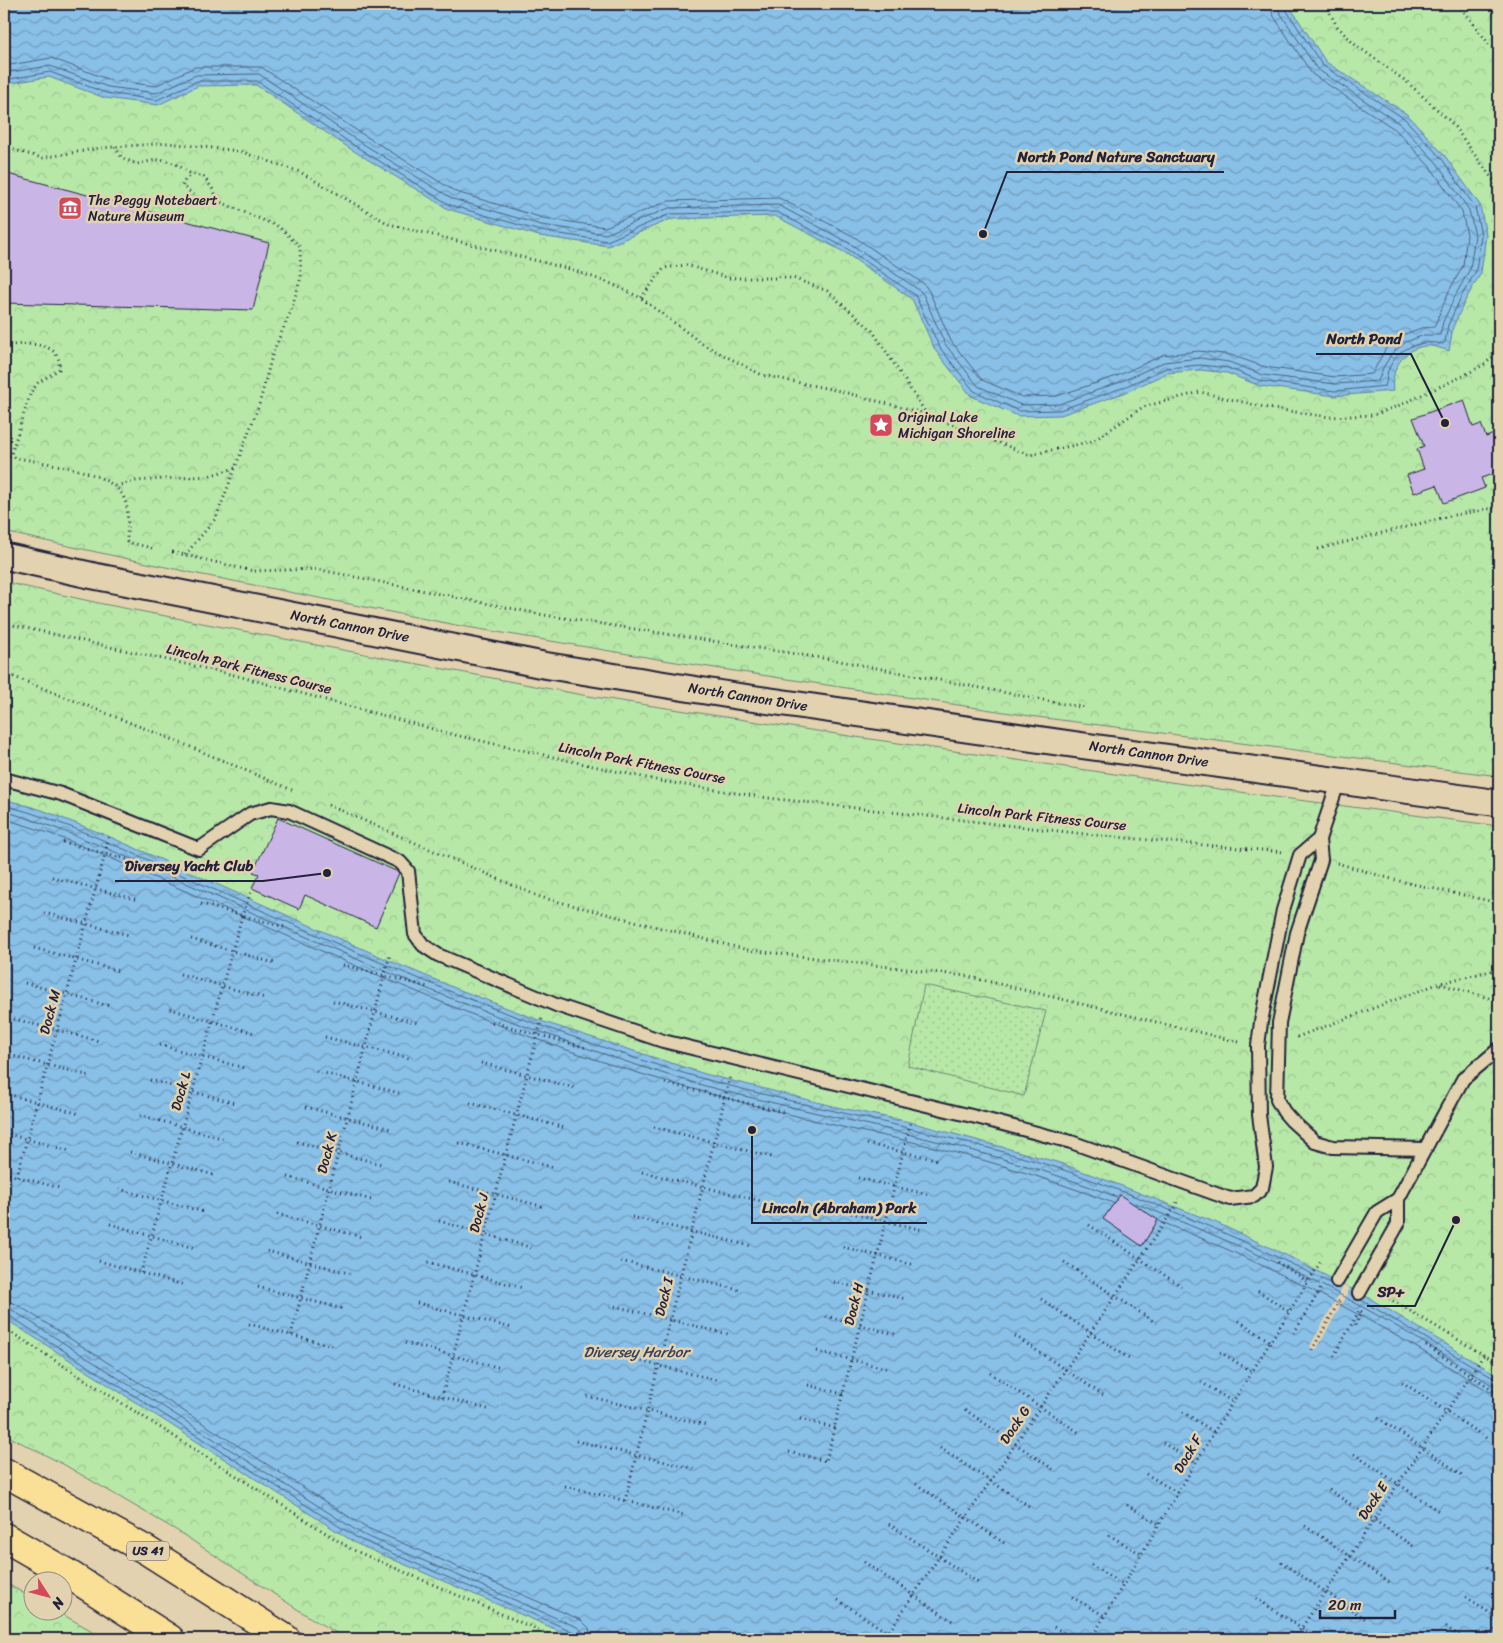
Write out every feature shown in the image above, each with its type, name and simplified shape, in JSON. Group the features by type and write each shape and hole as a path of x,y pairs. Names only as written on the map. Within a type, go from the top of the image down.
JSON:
{"highway":[{"name":"US 41","path":"4,1472 146,1550 286,1639"},
{"path":"4,1537 70,1575 170,1639"}],"street":[{"name":"North Cannon Drive","path":"4,556 94,576 553,666 746,697 1020,737 1499,803"}],"lane":[{"path":"4,779 61,794 199,848 250,814 271,808 290,811 400,862 408,871 415,934 423,945 438,955 556,1005 673,1044 1071,1142 1230,1199 1254,1196 1262,1188 1266,1167 1259,1115 1259,1038 1283,910 1300,855 1319,839"},
{"path":"1340,780 1319,839 1321,860 1297,933 1279,1023 1278,1100 1284,1112 1291,1120 1315,1142 1333,1147 1425,1149"},
{"path":"1361,1299 1398,1224 1398,1199 1463,1079 1499,1049"},
{"path":"1259,1101 1278,1100"},
{"path":"1336,1281 1377,1212 1398,1199"}],"path":[{"path":"1326,4 1337,26 1354,43 1407,82 1451,122 1499,188"},
{"path":"1458,4 1499,57"},
{"path":"4,147 42,158 115,147 168,143 239,151 300,172 389,224 570,270 612,284 641,298 704,345 762,375 840,391 926,414 1030,455 1093,441 1143,407 1200,392 1268,408 1329,417 1374,415 1400,406 1463,376 1485,364 1499,351"},
{"path":"115,147 122,158 137,164 161,159 176,164 191,174 204,177 214,191 218,201"},
{"path":"185,555 216,518 259,405 273,352 292,311 301,277 300,247 285,232 277,226 218,201 198,198 182,186 191,174"},
{"path":"641,298 664,268 686,265 729,278 793,278 826,291 872,330 926,414"},
{"path":"4,346 15,344 44,346 56,352 60,361 59,370 38,383 31,392 10,457"},
{"path":"4,455 93,474 116,486 123,497 127,513 127,542 152,548"},
{"path":"116,486 135,481 208,476 235,468"},
{"path":"1318,549 1499,507"},
{"path":"172,552 253,571 316,569 544,615 835,660 1086,708"},
{"name":"Lincoln Park Fitness Course","path":"4,623 234,675 455,735 660,781 778,799 1094,835 1289,852"},
{"path":"4,673 174,740 299,793"},
{"path":"326,805 540,897 748,950 966,976 1240,1042"},
{"name":"Dock M","path":"17,1176 105,854 108,836"},
{"path":"63,842 148,865"},
{"path":"1337,863 1395,880 1499,903"},
{"path":"52,877 138,900"},
{"name":"Dock L","path":"141,1273 242,916 251,892"},
{"path":"201,904 284,928"},
{"path":"44,913 129,935"},
{"path":"190,939 274,963"},
{"path":"34,948 119,971"},
{"name":"Dock K","path":"290,1335 386,976 390,954"},
{"path":"343,965 428,987"},
{"path":"1292,1039 1440,983 1499,969"},
{"path":"180,974 265,998"},
{"path":"25,983 109,1006"},
{"path":"1440,983 1499,1002"},
{"path":"333,1001 418,1023"},
{"path":"170,1010 254,1033"},
{"path":"14,1018 100,1041"},
{"name":"Dock J","path":"442,1397 541,1021"},
{"path":"492,1022 587,1048"},
{"path":"325,1037 409,1058"},
{"path":"160,1044 244,1068"},
{"path":"5,1054 90,1076"},
{"path":"481,1063 576,1088"},
{"path":"316,1071 399,1093"},
{"path":"150,1080 235,1103"},
{"name":"Dock I","path":"625,1501 729,1080"},
{"path":"665,1083 783,1112"},
{"path":"4,1093 80,1114"},
{"path":"470,1102 566,1128"},
{"path":"306,1107 391,1129"},
{"path":"140,1115 225,1139"},
{"name":"Dock H","path":"790,1452 826,1461 910,1122"},
{"path":"654,1127 772,1157"},
{"path":"4,1133 70,1151"},
{"path":"297,1142 381,1164"},
{"path":"459,1143 556,1168"},
{"path":"867,1144 939,1160"},
{"path":"130,1152 214,1175"},
{"path":"4,1172 60,1188"},
{"path":"642,1172 761,1201"},
{"path":"288,1177 372,1200"},
{"path":"858,1178 930,1195"},
{"path":"449,1182 545,1207"},
{"path":"119,1189 204,1212"},
{"name":"Dock G","path":"884,1639 1177,1202"},
{"path":"851,1213 923,1230"},
{"path":"277,1214 362,1237"},
{"path":"632,1217 751,1246"},
{"path":"439,1221 534,1248"},
{"path":"110,1224 194,1248"},
{"path":"1089,1225 1181,1286"},
{"path":"843,1247 915,1264"},
{"path":"267,1251 352,1274"},
{"path":"621,1261 739,1290"},
{"path":"100,1262 184,1285"},
{"path":"428,1262 523,1288"},
{"path":"1064,1262 1156,1323"},
{"path":"1277,1262 1309,1282"},
{"name":"Dock F","path":"1091,1639 1214,1432 1321,1262"},
{"path":"834,1282 906,1299"},
{"path":"1294,1333 1323,1284"},
{"path":"258,1287 343,1309"},
{"path":"1381,1287 1378,1292 1499,1364"},
{"path":"1258,1292 1290,1312"},
{"path":"1312,1350 1343,1294"},
{"path":"1041,1299 1131,1360"},
{"path":"1355,1325 1362,1312 1360,1311 1361,1299"},
{"path":"417,1303 512,1328"},
{"path":"610,1305 728,1334"},
{"path":"1334,1356 1360,1311"},
{"path":"826,1316 898,1334"},
{"path":"1239,1321 1272,1342"},
{"path":"249,1324 332,1346"},
{"path":"4,1328 351,1549 559,1639"},
{"path":"1015,1336 1106,1397"},
{"path":"405,1343 501,1368"},
{"path":"1426,1345 1499,1394"},
{"path":"598,1351 717,1380"},
{"path":"817,1351 889,1369"},
{"path":"1220,1352 1252,1372"},
{"name":"Dock E","path":"1294,1639 1484,1354"},
{"path":"990,1373 1081,1434"},
{"path":"1201,1382 1233,1402"},
{"path":"1402,1382 1489,1440"},
{"path":"395,1384 490,1410"},
{"path":"808,1385 843,1394"},
{"path":"587,1396 706,1425"},
{"path":"965,1410 1056,1471"},
{"path":"1183,1412 1214,1432"},
{"path":"1378,1418 1464,1476"},
{"path":"800,1419 835,1428"},
{"path":"576,1441 696,1469"},
{"path":"1163,1443 1196,1463"},
{"path":"940,1448 1032,1508"},
{"path":"1354,1454 1440,1512"},
{"path":"1146,1474 1178,1493"},
{"path":"916,1484 1007,1545"},
{"path":"565,1486 684,1515"},
{"path":"1329,1490 1416,1548"},
{"path":"1127,1505 1159,1524"},
{"path":"889,1524 980,1584"},
{"path":"1305,1526 1392,1584"},
{"path":"1109,1535 1141,1554"},
{"path":"864,1562 955,1623"},
{"path":"1280,1562 1367,1620"},
{"path":"1091,1565 1123,1585"},
{"path":"1486,1567 1499,1575"},
{"path":"1072,1596 1105,1616"},
{"path":"1466,1597 1499,1619"},
{"path":"1256,1598 1317,1639"},
{"path":"838,1600 897,1639"},
{"path":"1489,1639 1499,1624"},
{"path":"1054,1627 1075,1639"},
{"path":"1446,1627 1464,1639"},
{"path":"1232,1635 1239,1639"}],"green space":[{"path":"4,4 1499,4 1499,776 1037,717 676,662 461,626 198,574 4,532"},
{"path":"4,582 103,604 588,696 856,737 1275,797 1499,826 1499,1639 347,1639 314,1620 176,1530 63,1464 4,1434"},
{"path":"924,985 1046,1011 1024,1096 908,1066"},
{"path":"4,1582 22,1592 22,1620 72,1620 107,1639 4,1639"}],"water":[{"path":"4,4 1288,4 1326,62 1408,115 1445,156 1480,205 1486,235 1481,273 1453,327 1449,351 1425,346 1410,351 1396,368 1393,391 1335,396 1260,386 1227,373 1200,370 1167,373 1124,393 1061,415 1018,416 971,396 935,350 912,299 844,252 775,216 671,219 608,246 539,236 448,209 349,148 256,85 198,86 158,105 105,98 49,77 4,84"},
{"name":"Diversey Harbor","path":"4,799 42,810 108,836 388,960 541,1021 705,1074 841,1108 910,1122 1060,1163 1217,1223 1290,1257 1369,1298 1499,1376 1499,1639 578,1639 357,1544 4,1318"}],"pier":[{"path":"1344,1285 1350,1288 1317,1349 1312,1350 1310,1346"}],"building":[{"name":"The Peggy Notebaert Nature Museum","path":"4,173 269,243 253,310 4,303"},
{"path":"1464,400 1473,427 1481,424 1486,437 1499,432 1499,472 1481,478 1485,488 1444,503 1437,485 1414,493 1407,475 1424,469 1417,449 1424,446 1413,418"},
{"path":"278,818 399,873 376,927 305,895 299,909 252,888 259,874 253,872"},
{"path":"1120,1195 1158,1220 1142,1246 1103,1219"}],"place":[{"name":"The Peggy Notebaert Nature Museum","path":"70,208"},
{"name":"North Pond Nature Sanctuary","path":"983,234"},
{"name":"North Pond","path":"1445,423"},
{"name":"Original Lake Michigan Shoreline","path":"881,425"},
{"name":"Diversey Yacht Club","path":"327,873"},
{"name":"Lincoln (Abraham) Park","path":"752,1130"},
{"name":"SP+","path":"1456,1220"}]}
